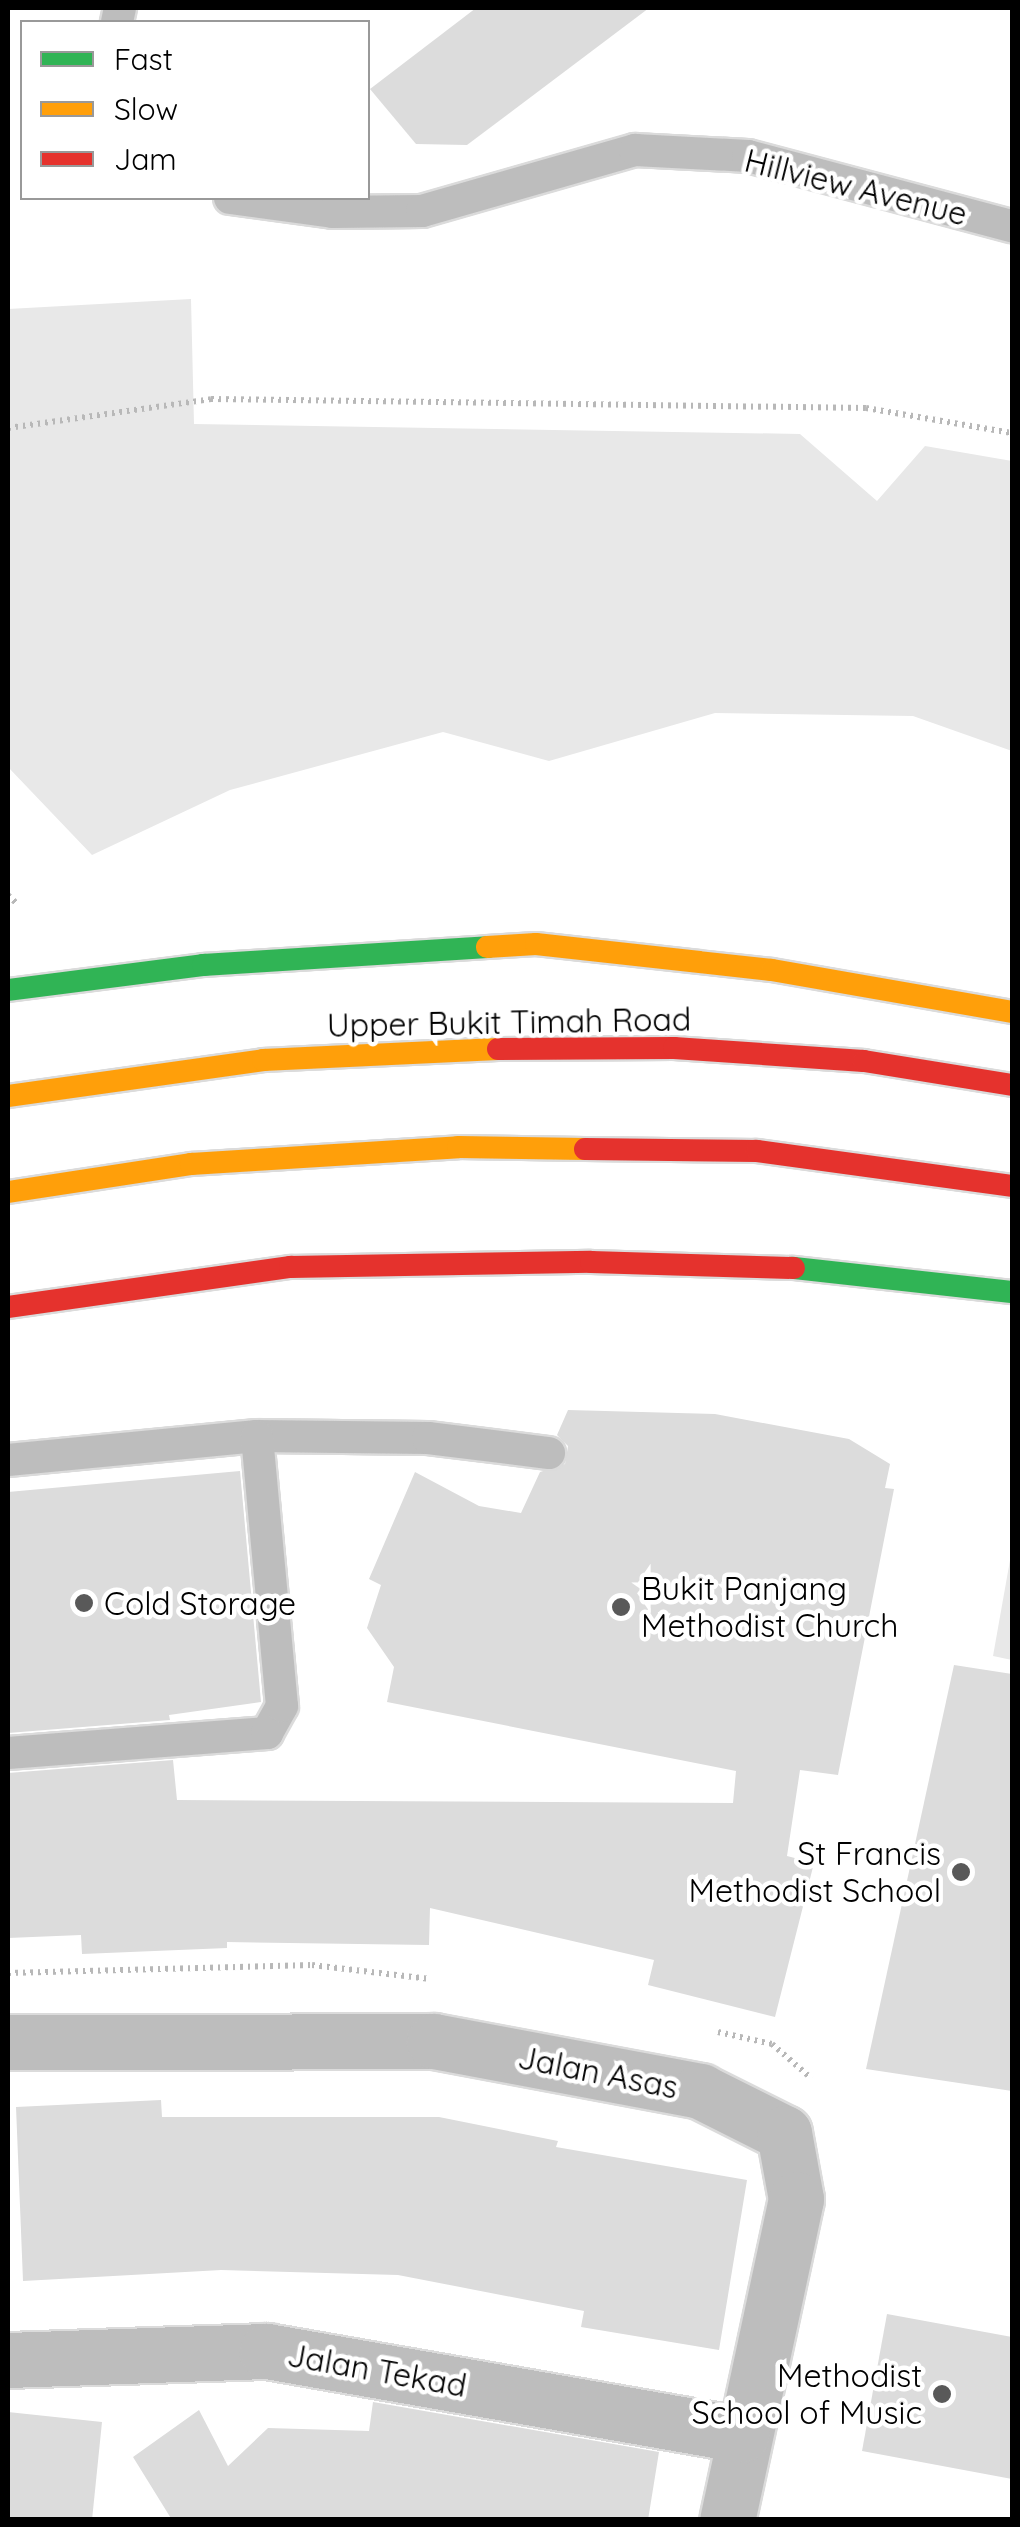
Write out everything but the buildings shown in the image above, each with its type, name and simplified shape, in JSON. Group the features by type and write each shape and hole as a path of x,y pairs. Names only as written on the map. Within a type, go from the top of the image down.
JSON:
{"highway":[{"path":"8,990 204,966 536,944 772,970 987,1002 1012,1012"},
{"name":"Upper Bukit Timah Road","path":"8,1096 263,1060 541,1047 864,1061 1012,1085"},
{"path":"8,1192 191,1164 458,1146 757,1152 1012,1186"},
{"path":"8,1306 290,1267 516,1263 845,1270 1012,1292"}],"street":[{"name":"Jalan Asas","path":"8,2042 434,2041 700,2091 784,2133 796,2200 726,2520"},
{"name":"Jalan Tekad","path":"8,2360 267,2351 742,2436"}],"lane":[{"name":"Hillview Avenue","path":"245,200 333,212 422,211 636,150 748,156 1012,226"},
{"path":"8,1753 267,1733 282,1706 257,1436"},
{"path":"8,1460 257,1436 428,1438 549,1453"}],"path":[{"path":"8,428 211,399 866,408 1012,433"},
{"path":"8,895 16,904"}],"shaded area":[{"path":"191,299 194,424 800,434 877,501 925,446 1012,461 1012,751 913,716 715,713 549,761 443,732 230,790 92,855 8,767 8,309"},
{"path":"1012,1549 1012,1660 993,1656"}],"traffic: fast":[{"path":"8,990 203,965 487,947"},
{"path":"794,1268 1012,1292"}],"traffic: slow":[{"path":"487,947 536,944 772,970 1012,1012"},
{"path":"8,1096 263,1060 498,1049"},
{"path":"8,1192 191,1164 458,1147 585,1149"}],"traffic: jam":[{"path":"498,1049 674,1048 864,1061 1012,1085"},
{"path":"585,1149 757,1151 1012,1186"},
{"path":"8,1307 290,1267 591,1262 794,1268"}],"place":[{"name":"Cold Storage","path":"84,1603"},
{"name":"Bukit Panjang Methodist Church","path":"621,1607"},
{"name":"St Francis Methodist School","path":"961,1872"},
{"name":"Methodist School of Music","path":"942,2394"}]}
